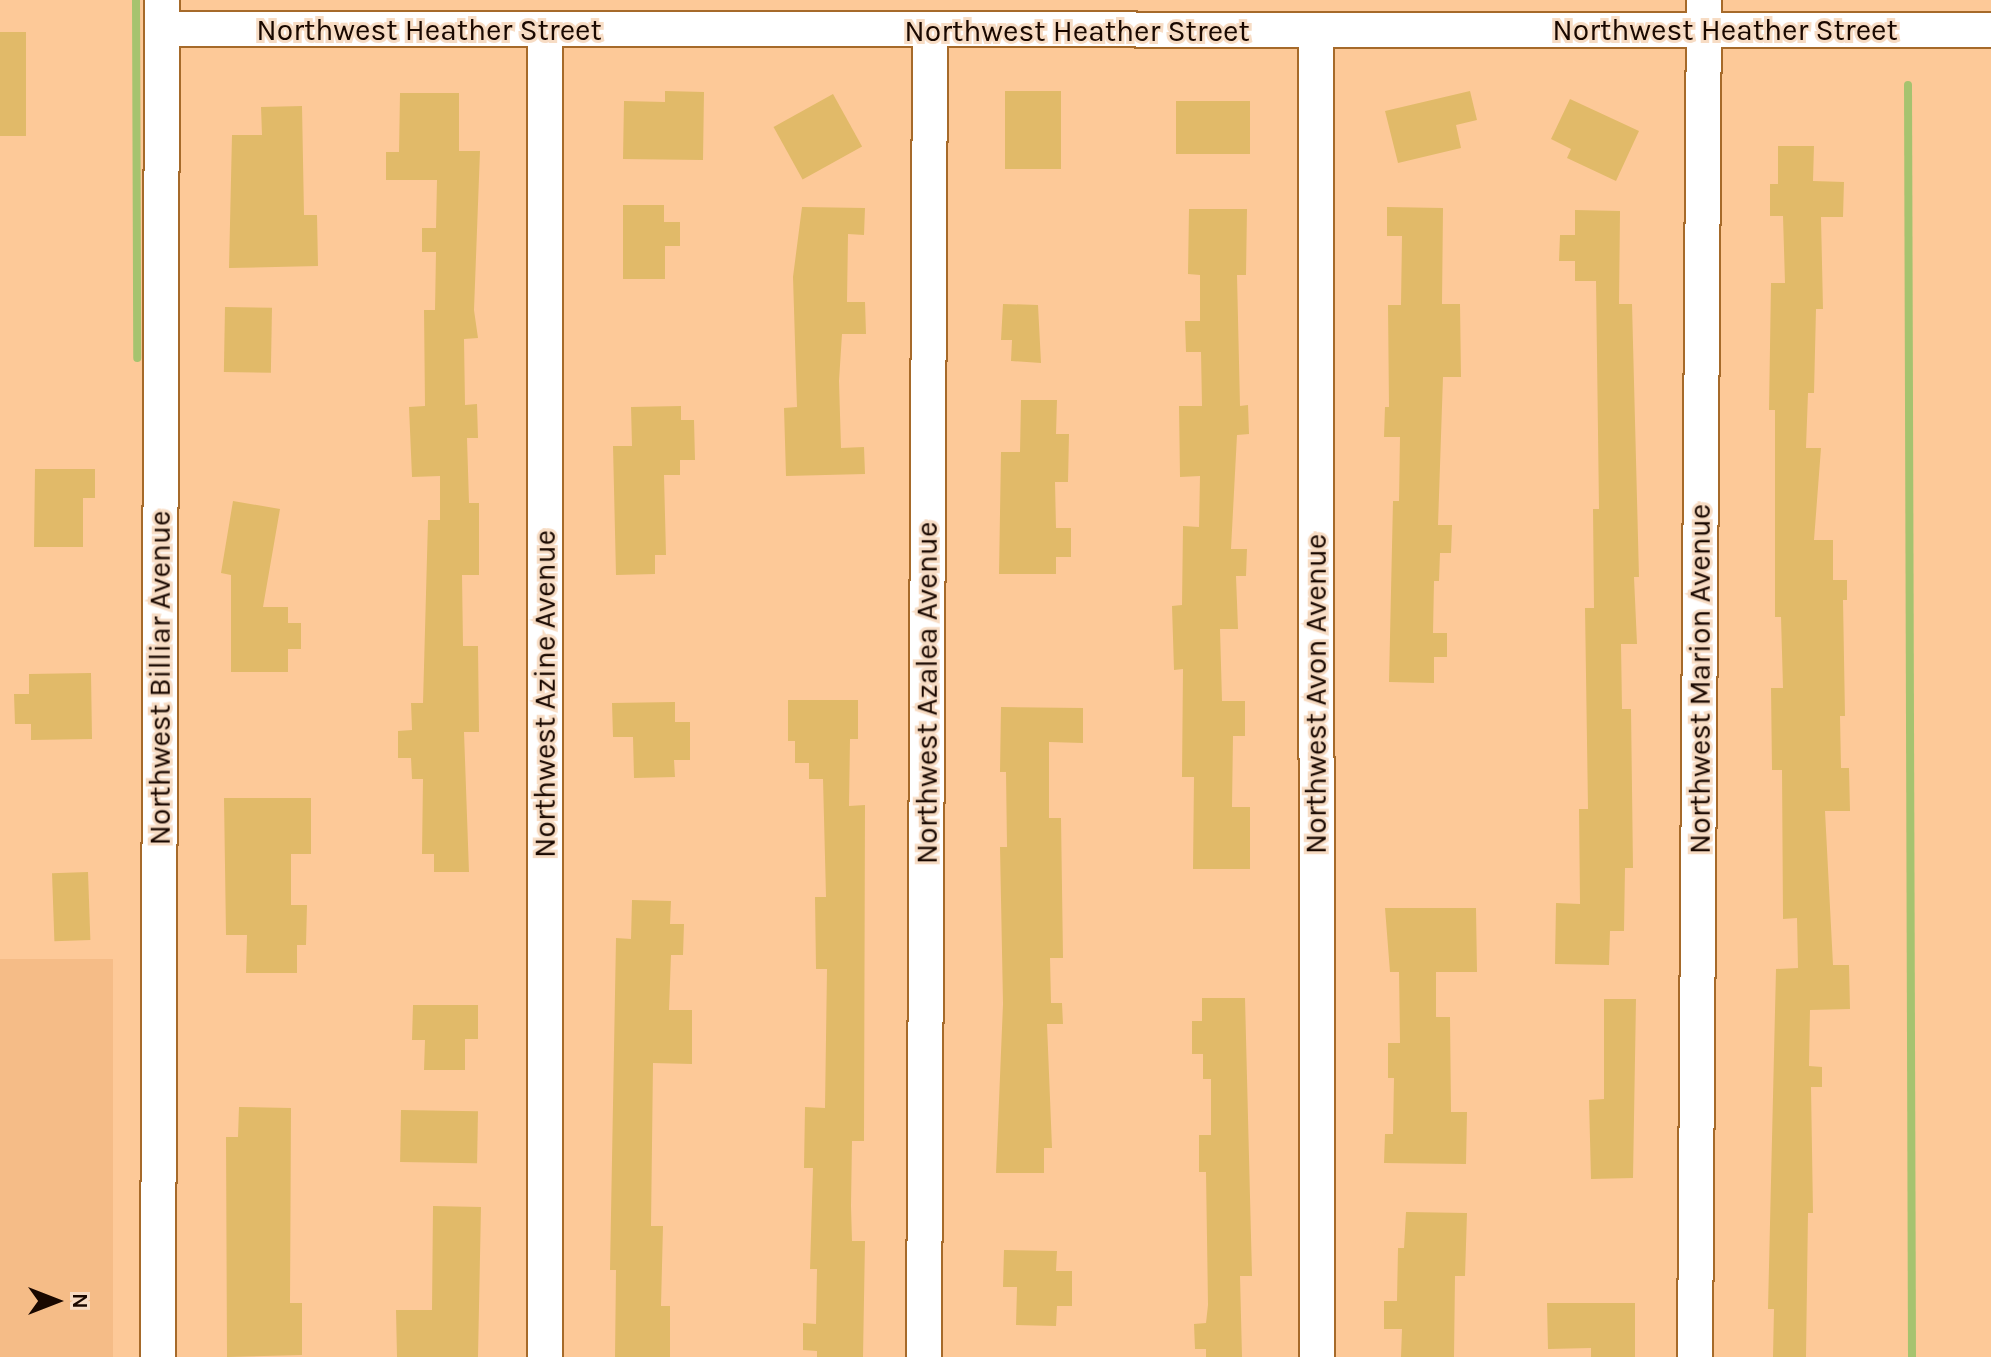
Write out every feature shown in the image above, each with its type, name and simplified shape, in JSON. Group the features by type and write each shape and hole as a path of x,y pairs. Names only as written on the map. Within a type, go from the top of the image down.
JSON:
{"street":[{"name":"Northwest Heather Street","path":"162,14 545,31 1316,31 1704,15 1991,30"},
{"name":"Northwest Billiar Avenue","path":"158,1357 162,14"},
{"name":"Northwest Marion Avenue","path":"1695,1357 1704,15"},
{"name":"Northwest Azalea Avenue","path":"924,1357 930,30"},
{"name":"Northwest Azine Avenue","path":"545,31 545,1357"},
{"name":"Northwest Avon Avenue","path":"1316,31 1317,1357"}],"shaded area":[{"path":"0,959 113,959 113,1357 0,1357"}],"building":[{"path":"0,32 26,32 26,136 0,136"},
{"path":"665,91 704,92 703,160 623,159 624,101 665,102"},
{"path":"1005,91 1061,91 1061,169 1005,169"},
{"path":"1470,91 1477,120 1456,125 1461,148 1398,163 1385,111"},
{"path":"400,93 459,93 459,151 480,151 474,310 478,338 464,339 465,405 477,404 478,438 467,438 469,503 479,503 479,575 462,575 463,646 478,646 479,732 464,732 469,872 434,872 434,854 422,854 423,779 412,779 411,758 398,758 398,731 412,730 411,703 423,703 428,520 440,520 440,476 412,477 409,407 425,406 424,310 435,310 436,252 422,252 422,228 436,228 437,180 386,180 386,152 399,152"},
{"path":"833,94 862,146 803,179 774,127"},
{"path":"1570,99 1639,131 1616,181 1567,158 1571,149 1551,139"},
{"path":"1176,101 1250,101 1250,154 1176,154"},
{"path":"302,106 304,215 317,215 318,266 229,268 232,135 262,135 261,107"},
{"path":"1778,146 1814,146 1813,181 1844,182 1843,217 1821,217 1823,309 1816,309 1814,393 1808,393 1806,448 1821,448 1814,540 1833,540 1833,580 1847,580 1847,600 1843,600 1845,716 1840,716 1841,768 1849,768 1850,811 1825,811 1833,965 1849,965 1850,1009 1810,1010 1809,1066 1822,1067 1822,1087 1811,1087 1813,1213 1808,1213 1806,1357 1773,1357 1774,1309 1768,1309 1776,969 1798,968 1797,918 1783,919 1782,770 1772,770 1771,688 1783,688 1781,617 1775,617 1775,410 1769,410 1771,283 1785,283 1783,216 1770,216 1770,184 1778,184"},
{"path":"623,205 664,205 664,222 680,222 680,246 665,246 665,279 623,279"},
{"path":"802,207 865,208 864,235 848,234 847,302 865,302 866,334 842,334 839,381 841,448 864,447 865,474 786,476 784,408 797,407 793,277"},
{"path":"1387,207 1443,208 1442,304 1460,304 1461,377 1443,377 1438,525 1452,525 1451,553 1440,553 1439,581 1434,581 1433,633 1447,633 1447,657 1434,657 1434,683 1389,682 1393,501 1399,501 1400,437 1384,437 1385,407 1389,407 1388,305 1401,305 1402,236 1387,236"},
{"path":"1189,209 1247,209 1246,275 1237,275 1240,406 1248,405 1249,434 1237,435 1231,549 1247,549 1246,576 1236,576 1238,629 1220,629 1222,701 1245,701 1245,736 1233,736 1232,807 1250,807 1250,869 1193,869 1194,777 1182,777 1183,669 1174,670 1172,606 1182,605 1183,526 1199,527 1200,476 1180,477 1179,406 1202,406 1201,352 1186,352 1185,321 1200,321 1200,275 1188,274"},
{"path":"1575,210 1620,211 1619,304 1632,304 1639,577 1634,577 1637,644 1621,644 1622,709 1631,709 1633,868 1625,868 1624,931 1610,931 1609,965 1555,964 1556,903 1580,904 1579,809 1588,809 1585,608 1594,608 1593,509 1599,509 1596,281 1575,281 1575,261 1559,261 1560,235 1575,235"},
{"path":"1003,304 1038,305 1041,363 1011,361 1012,340 1001,340"},
{"path":"225,307 272,308 271,373 224,372"},
{"path":"1021,400 1057,400 1056,434 1069,434 1068,482 1055,482 1056,528 1071,528 1071,557 1056,557 1056,574 999,574 1001,452 1020,452"},
{"path":"681,406 681,420 694,420 695,460 680,460 680,475 664,475 666,555 655,555 655,574 616,575 613,446 632,446 631,407"},
{"path":"35,469 95,469 95,498 83,498 83,547 34,547"},
{"path":"233,501 280,509 263,607 288,607 288,623 301,623 301,649 288,649 288,672 231,672 231,575 221,573"},
{"path":"91,673 92,739 31,740 31,724 15,724 14,694 29,694 29,674"},
{"path":"788,700 858,700 858,739 850,739 849,806 865,805 864,1141 852,1141 851,1206 852,1241 865,1241 863,1357 817,1357 817,1351 803,1350 803,1323 816,1324 817,1269 810,1269 813,1168 804,1168 805,1107 825,1108 827,969 816,969 815,897 826,897 823,779 809,779 809,763 795,763 795,741 788,741"},
{"path":"675,702 675,722 690,722 690,760 674,760 675,777 634,778 633,737 613,737 612,703"},
{"path":"1001,707 1083,708 1083,743 1049,742 1049,818 1061,818 1063,958 1050,958 1051,1003 1062,1003 1063,1024 1047,1024 1052,1148 1044,1148 1044,1173 996,1173 1003,1004 1000,847 1007,847 1006,772 1000,772"},
{"path":"224,798 311,798 311,854 291,854 291,905 307,905 306,945 297,945 297,973 246,973 247,935 226,935"},
{"path":"88,872 90,940 54,941 52,873"},
{"path":"632,900 671,901 670,924 684,924 683,955 671,955 669,1010 692,1010 692,1064 653,1063 651,1226 663,1226 661,1306 670,1306 670,1357 615,1357 616,1270 610,1270 616,938 631,939"},
{"path":"1385,908 1476,908 1477,972 1436,972 1436,1017 1450,1017 1451,1112 1467,1112 1466,1164 1384,1163 1385,1134 1393,1134 1394,1078 1388,1078 1388,1043 1400,1043 1399,972 1390,972"},
{"path":"1202,998 1245,998 1252,1276 1240,1276 1242,1357 1206,1357 1206,1349 1195,1349 1194,1324 1206,1323 1208,1305 1206,1172 1199,1172 1199,1135 1211,1135 1211,1079 1203,1079 1203,1054 1192,1054 1192,1021 1202,1021"},
{"path":"1604,999 1636,999 1633,1178 1591,1179 1589,1100 1604,1099"},
{"path":"413,1005 478,1005 478,1039 465,1039 465,1070 424,1070 425,1040 412,1040"},
{"path":"239,1107 291,1108 290,1303 302,1303 302,1355 227,1357 226,1137 238,1137"},
{"path":"401,1110 478,1111 477,1163 400,1162"},
{"path":"433,1206 481,1207 478,1357 397,1357 396,1310 432,1310"},
{"path":"1406,1212 1467,1213 1465,1276 1455,1276 1454,1357 1401,1357 1402,1329 1384,1329 1384,1301 1397,1301 1398,1248 1404,1248"},
{"path":"1004,1250 1057,1251 1056,1271 1072,1271 1072,1306 1057,1306 1056,1326 1016,1325 1017,1287 1003,1287"},
{"path":"1547,1303 1635,1303 1635,1357 1591,1357 1591,1348 1548,1349"}],"waterway":[{"path":"136,0 137,358"},
{"path":"1908,85 1912,1357"}]}
